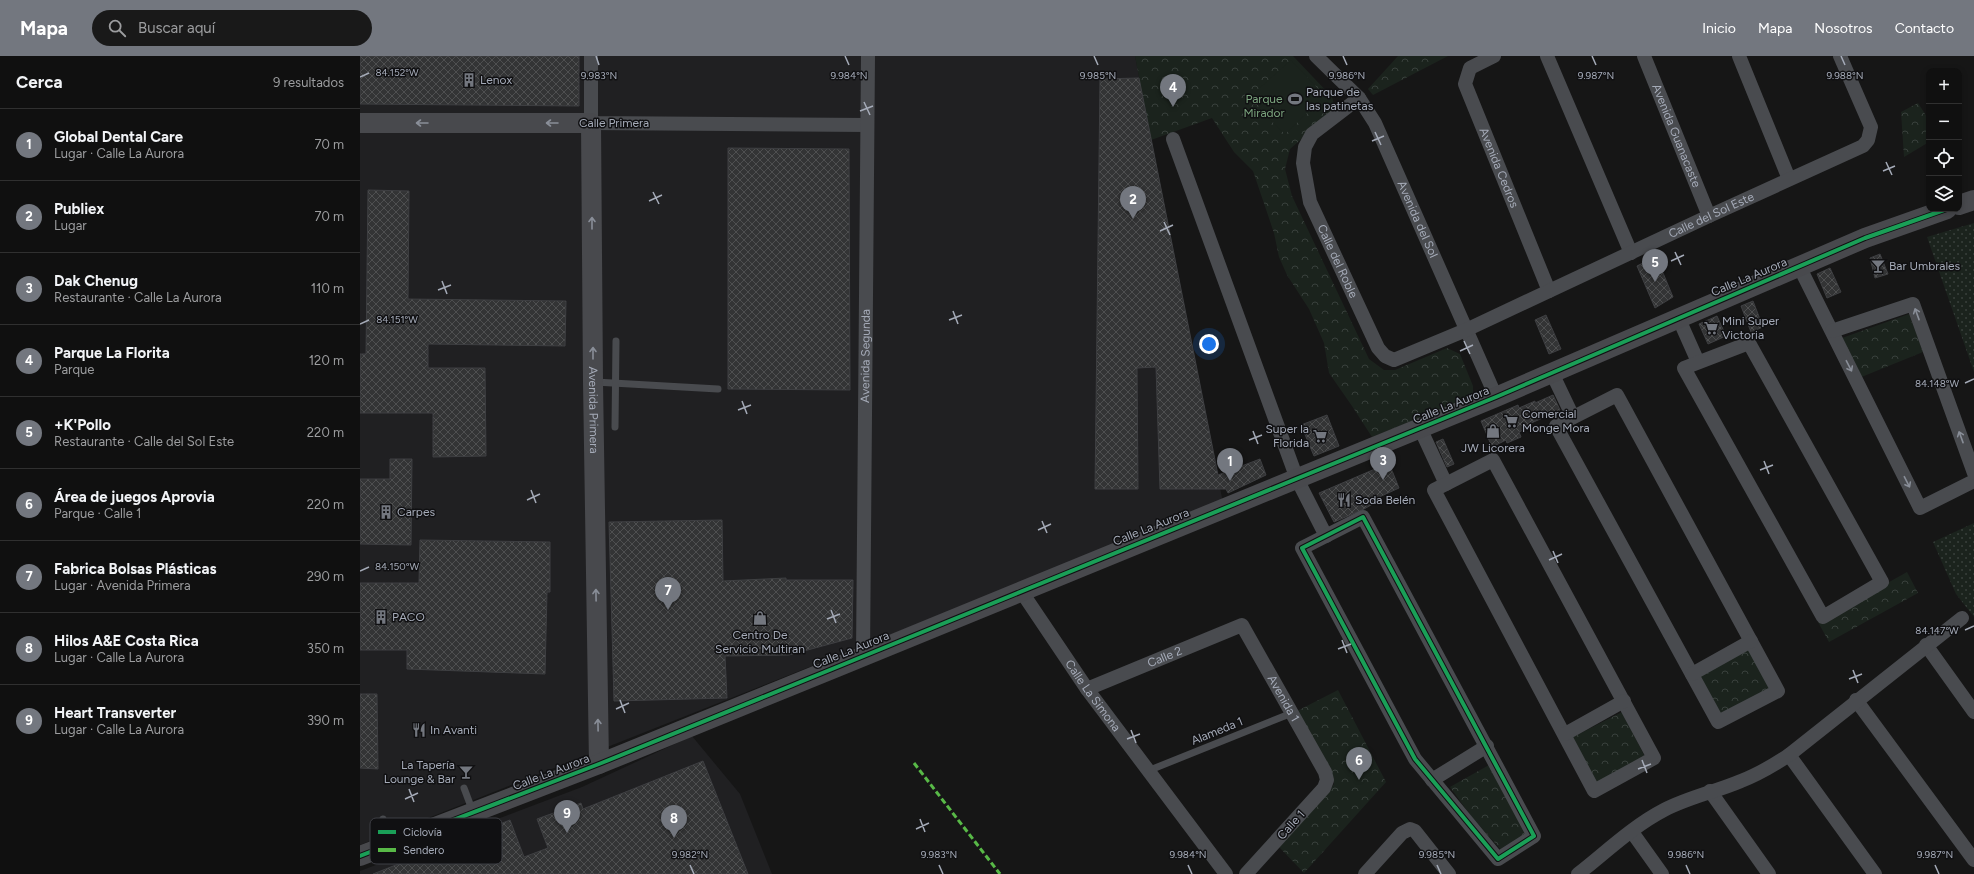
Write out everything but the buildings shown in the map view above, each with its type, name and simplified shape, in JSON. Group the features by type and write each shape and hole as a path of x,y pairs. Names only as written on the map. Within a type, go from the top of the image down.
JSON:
{"street":[{"name":"Avenida Primera","path":"591,56 593,382 599,764"},
{"name":"Avenida Segunda","path":"863,656 868,56"},
{"name":"Avenida del Sol","path":"1316,56 1359,98 1375,123 1496,397"},
{"name":"Avenida Cedros","path":"1494,56 1470,68 1465,84 1549,291"},
{"path":"1547,56 1630,253"},
{"name":"Avenida Guanacaste","path":"1644,56 1709,216"},
{"path":"1739,56 1789,179"},
{"name":"Calle del Sol Este","path":"1466,330 1709,216 1863,146 1868,140 1871,127 1840,56"},
{"name":"Calle del Roble","path":"1359,98 1312,134 1305,147 1303,163 1310,202 1322,229 1378,348 1385,356 1394,360 1466,330"},
{"name":"Calle Primera","path":"360,123 867,125"},
{"path":"1173,139 1297,479 1326,536"},
{"path":"1962,204 1974,200"},
{"name":"Calle La Aurora","path":"458,818 599,764 1297,479 1496,397 1678,317 1865,238 1939,212"},
{"path":"1799,266 1920,508 1974,481"},
{"path":"1832,331 1913,304 1974,473"},
{"path":"1678,317 1698,362"},
{"path":"1749,343 1882,582 1823,617 1684,368 1698,362 1749,343"},
{"path":"1552,373 1573,417"},
{"path":"1617,395 1751,641 1778,691 1718,722 1556,426 1617,395"},
{"path":"1420,428 1446,484"},
{"path":"1493,460 1624,701 1654,758 1594,791 1434,490 1493,460"},
{"path":"1363,517 1487,746 1534,836 1498,859 1414,759 1302,548 1363,517"},
{"name":"Calle La Simona","path":"1021,591 1087,689 1150,770 1226,874"},
{"path":"1578,874 1632,832 1663,811 1710,791 1740,782 1767,770 1789,755 1856,700 1962,618"},
{"name":"Calle 2","path":"1087,689 1242,625"},
{"name":"Avenida 1","path":"1242,625 1325,772"},
{"path":"1692,674 1751,641"},
{"path":"1926,646 1974,712"},
{"path":"1856,700 1974,860"},
{"path":"1565,734 1624,701"},
{"path":"1432,780 1487,746"},
{"path":"1789,755 1875,874"},
{"name":"Calle 1","path":"1246,874 1324,788 1327,780 1325,772"},
{"path":"1710,791 1769,874"},
{"path":"1366,874 1402,833 1410,829 1415,831 1449,874"},
{"path":"1632,832 1662,874"},
{"name":"Calle La Aurora","path":"360,856 370,852"}],"lane":[{"path":"615,427 616,341"},
{"path":"593,382 718,389"},
{"name":"Alameda 1","path":"1150,770 1292,713"},
{"path":"464,788 474,812"}],"shaded area":[{"path":"360,56 1135,56 1223,503 428,818 370,818 370,841 360,845"},
{"path":"692,736 740,794 772,874 360,874 360,871 378,864 502,864 502,818 500,818 582,787"}],"green space":[{"name":"Parque Mirador","path":"1135,56 1293,56 1332,97 1334,104 1331,113 1290,149 1285,169 1292,196 1369,359 1384,370 1395,370 1447,348 1460,354 1473,386 1473,392 1469,398 1372,437 1329,373 1324,343 1309,309 1287,275 1279,257 1274,233 1253,171 1234,152 1212,118 1151,140"},
{"path":"1398,56 1448,56 1373,95 1368,89"},
{"name":"Parque de las patinetas","path":"1291,60 1325,96 1285,134 1259,109 1265,103 1254,93"},
{"path":"1918,103 1926,115 1926,144 1904,157 1901,112"},
{"path":"1974,223 1974,372 1927,237"},
{"path":"1909,314 1923,352 1859,378 1842,338"},
{"path":"1974,523 1974,617 1956,594 1933,542"},
{"path":"1907,572 1918,593 1829,642 1818,622"},
{"path":"1751,648 1773,690 1719,718 1697,675"},
{"path":"1338,690 1386,782 1304,873 1279,847 1327,793 1334,784 1334,778 1297,711"},
{"path":"1622,712 1646,759 1597,784 1573,737"},
{"path":"1489,765 1528,834 1502,851 1471,816 1450,787"}],"marked path":[{"path":"914,763 1000,874"}],"cycle path":[{"path":"459,818 599,764 1496,397 1865,238 1939,212"},
{"path":"1363,517 1534,836 1498,859 1415,759 1302,548 1363,517"},
{"path":"360,856 370,852"}],"place":[{"name":"Lenox","path":"469,80"},
{"name":"Parque de las patinetas","path":"1295,99"},
{"name":"Parque La Florita","path":"1173,107"},
{"name":"Publiex","path":"1133,219"},
{"name":"Bar Umbrales","path":"1878,266"},
{"name":"+K'Pollo","path":"1655,282"},
{"name":"Mini Super Victoria","path":"1711,328"},
{"name":"Comercial Monge Mora","path":"1511,421"},
{"name":"JW Licorera","path":"1493,431"},
{"name":"Super la Florida","path":"1320,436"},
{"name":"Dak Chenug","path":"1383,480"},
{"name":"Global Dental Care","path":"1230,481"},
{"name":"Soda Belén","path":"1344,500"},
{"name":"Carpes","path":"386,512"},
{"name":"Fabrica Bolsas Plásticas","path":"668,610"},
{"name":"PACO","path":"381,617"},
{"name":"Centro De Servicio Multiran","path":"760,618"},
{"name":"In Avanti","path":"419,730"},
{"name":"La Tapería Lounge & Bar","path":"466,772"},
{"name":"Área de juegos Aprovia","path":"1359,780"},
{"name":"Heart Transverter","path":"567,833"},
{"name":"Hilos A&E Costa Rica","path":"674,838"}]}
